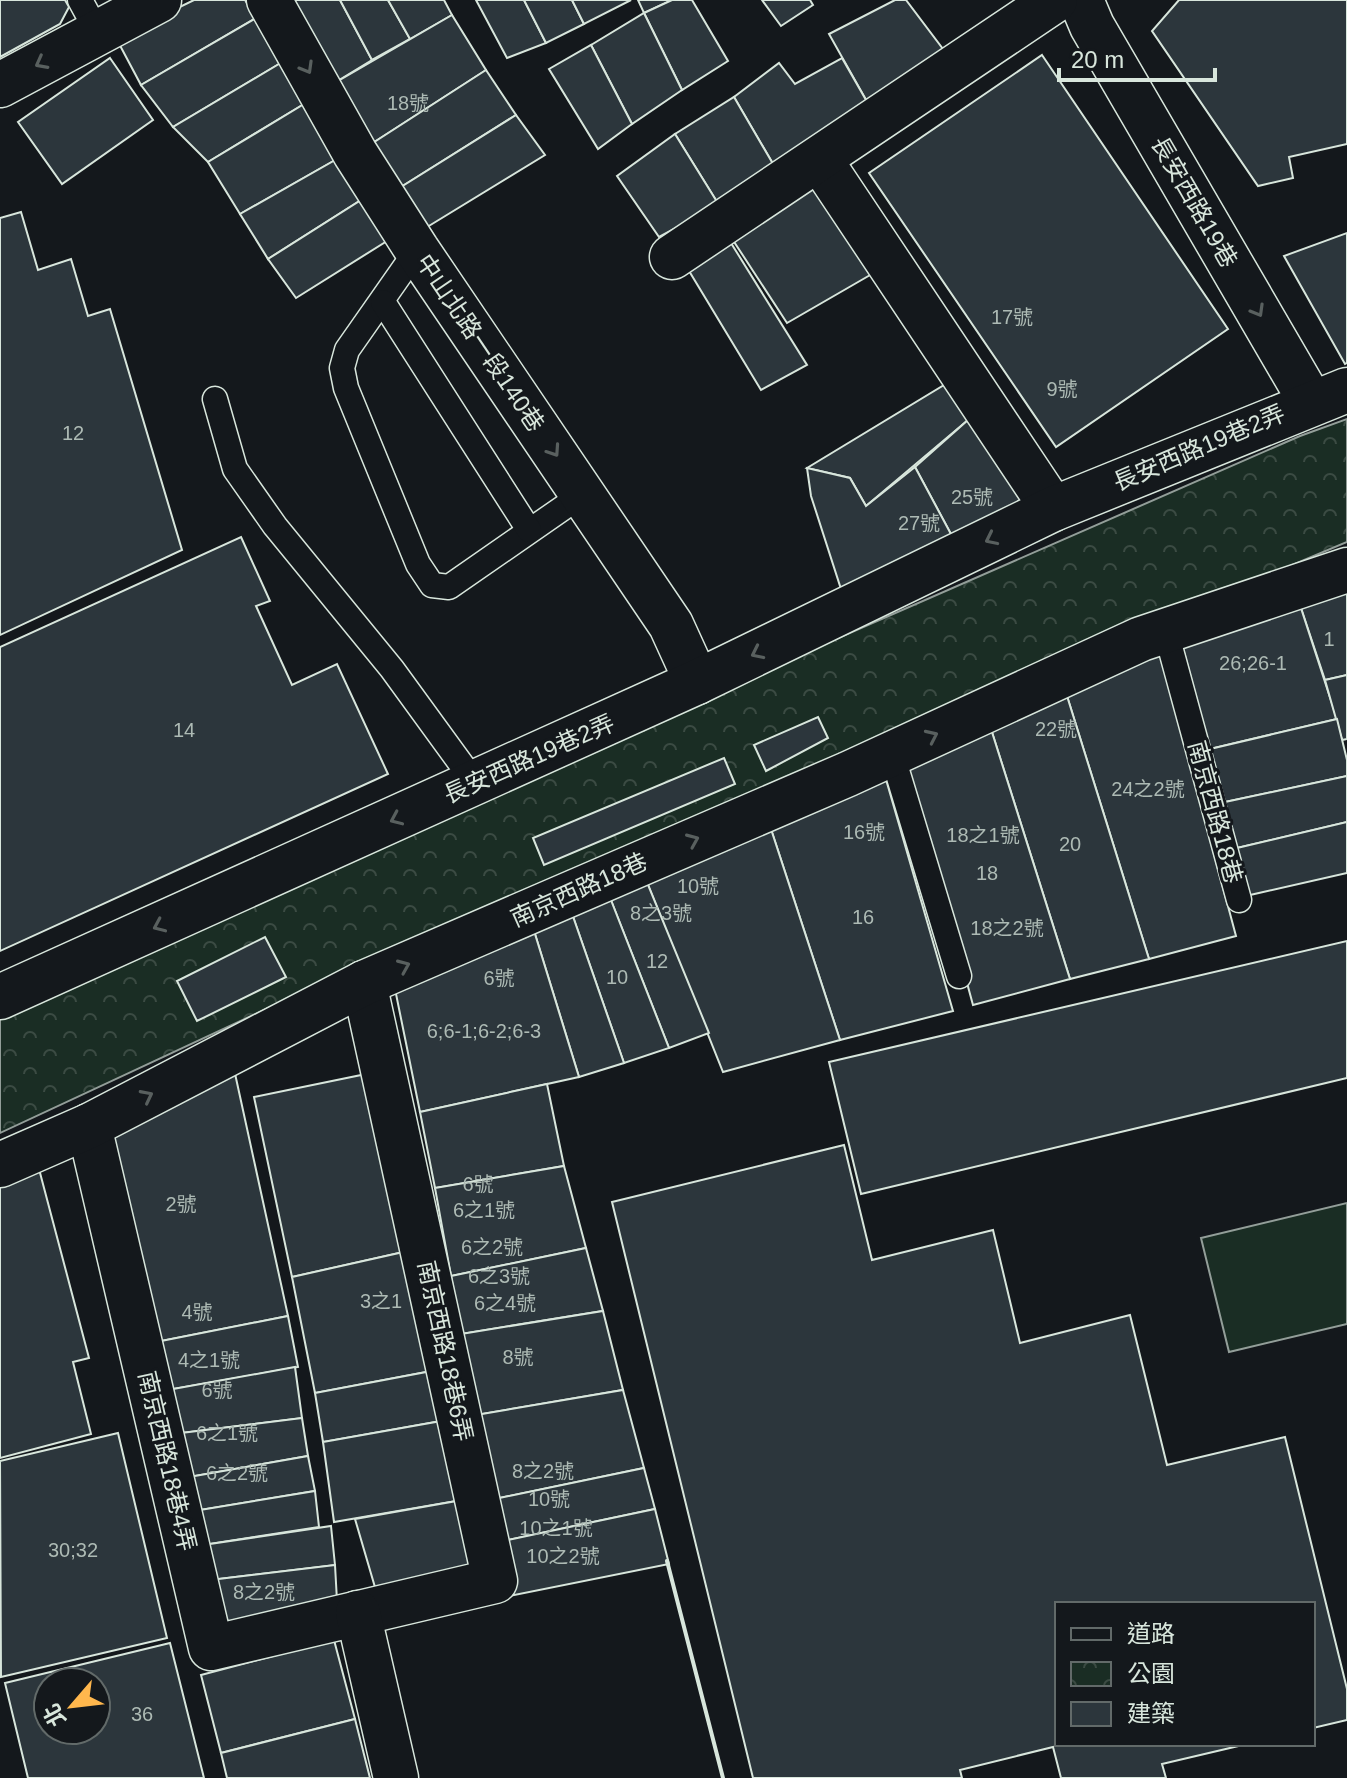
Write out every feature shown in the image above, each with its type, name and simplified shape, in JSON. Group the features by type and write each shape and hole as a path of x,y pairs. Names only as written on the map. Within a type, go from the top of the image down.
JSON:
{"street":[{"path":"0,85 89,17 159,0"},
{"name":"中山北路一段140巷","path":"269,0 355,153 417,250 671,625 697,682"},
{"path":"672,257 1055,0"},
{"name":"長安西路19巷","path":"1081,0 1092,26 1329,396"},
{"path":"820,160 1053,509"},
{"name":"長安西路19巷2弄","path":"0,997 697,682 1053,509 1329,396"},
{"name":"南京西路18巷","path":"0,1165 89,1126 364,983 892,754 1141,639 1347,570"},
{"name":"南京西路18巷6弄","path":"358,1613 495,1581 364,983"},
{"name":"南京西路18巷4弄","path":"89,1126 211,1648 358,1613"},
{"path":"358,1613 396,1778"}],"lane":[{"path":"417,250 347,350 342,368 346,388 418,564 432,585 449,587 583,494"},
{"path":"383,302 529,530"},
{"path":"215,399 235,469 275,526 392,669 475,783"},
{"name":"南京西路18巷","path":"1166,632 1239,900"},
{"path":"892,754 959,976"}],"green space":[{"path":"1347,419 1347,542 888,735 367,962 0,1133 0,1016 324,863 1300,436"},
{"path":"1347,1203 1347,1324 1229,1352 1201,1238"}],"building":[{"path":"0,0 65,0 69,7 60,24 0,57"},
{"path":"194,0 245,0 256,18 141,85 116,38"},
{"path":"270,0 340,0 372,60 326,88"},
{"path":"340,0 388,0 410,39 372,60"},
{"path":"388,0 444,0 452,15 410,39"},
{"path":"476,0 524,0 546,43 507,58"},
{"path":"524,0 572,0 584,24 546,43"},
{"path":"572,0 631,0 584,24"},
{"path":"638,0 672,0 644,13"},
{"path":"672,0 692,0 728,61 682,90 644,13"},
{"path":"762,0 810,0 813,5 781,26"},
{"path":"895,0 906,0 949,57 870,107 829,34"},
{"path":"1179,0 1347,0 1347,144 1289,157 1293,178 1258,186 1152,31"},
{"path":"644,13 682,90 632,124 591,45"},
{"path":"452,15 486,70 365,148 326,88"},
{"path":"256,18 284,61 173,127 141,85"},
{"path":"591,45 632,124 598,149 549,69"},
{"path":"1042,55 1228,329 1056,447 869,173"},
{"path":"110,58 153,120 62,184 18,122"},
{"path":"842,58 870,107 776,169 734,97 779,63 795,84"},
{"path":"284,61 309,101 208,162 173,127"},
{"path":"486,70 516,115 393,192 365,148"},
{"path":"734,97 776,169 719,205 675,134"},
{"path":"309,101 344,155 240,214 208,162"},
{"path":"516,115 545,155 419,232 393,192"},
{"path":"675,134 719,205 659,237 617,176"},
{"path":"344,155 369,195 268,259 240,214"},
{"path":"821,170 884,267 787,323 727,231"},
{"path":"369,195 395,236 296,298 268,259"},
{"path":"21,212 38,270 71,259 88,316 110,309 182,550 0,635 0,218"},
{"path":"721,227 807,365 761,390 680,256"},
{"path":"1347,233 1347,363 1345,364 1284,256"},
{"path":"954,379 968,420 866,506 850,478 807,468"},
{"path":"968,420 1035,497 952,536 915,467"},
{"path":"915,467 952,536 841,589 811,496 807,468 850,478 866,506"},
{"path":"241,537 270,601 256,606 292,685 337,664 388,774 0,951 0,647"},
{"path":"1347,585 1347,675 1325,680 1299,602"},
{"path":"1299,602 1337,719 1210,749 1182,645"},
{"path":"1160,652 1236,936 1149,959 1067,696"},
{"path":"1347,675 1347,739 1342,740 1325,680"},
{"path":"1067,696 1149,959 1070,979 991,729"},
{"path":"818,717 828,738 766,771 754,745"},
{"path":"1337,719 1347,760 1347,776 1225,802 1210,749"},
{"path":"991,729 1070,979 973,1005 908,766"},
{"path":"724,758 735,784 544,865 533,838"},
{"path":"885,776 953,1011 840,1040 769,823"},
{"path":"1347,776 1347,822 1237,848 1225,802"},
{"path":"1347,822 1347,873 1250,895 1237,848"},
{"path":"769,823 840,1040 723,1072 644,875"},
{"path":"644,875 709,1033 669,1048 607,890"},
{"path":"607,890 669,1048 624,1063 569,905"},
{"path":"569,905 624,1063 579,1077 531,921"},
{"path":"531,921 579,1077 420,1112 394,984"},
{"path":"265,937 286,977 197,1021 177,981"},
{"path":"1347,941 1347,1078 861,1194 829,1062"},
{"path":"234,1069 288,1316 151,1343 102,1138"},
{"path":"371,1073 408,1251 292,1277 254,1097"},
{"path":"547,1084 564,1166 435,1188 420,1112"},
{"path":"844,1145 872,1260 993,1230 1020,1343 1130,1315 1167,1465 1285,1437 1347,1689 1347,1720 1315,1728 1315,1602 1055,1602 1055,1746 1238,1746 1162,1764 1166,1778 1061,1778 1053,1747 960,1770 962,1778 753,1778 612,1202"},
{"path":"564,1166 586,1248 451,1276 435,1188"},
{"path":"39,1169 89,1358 73,1362 91,1434 0,1458 0,1187"},
{"path":"586,1248 603,1311 461,1334 451,1276"},
{"path":"408,1251 437,1370 315,1393 292,1277"},
{"path":"603,1311 623,1390 476,1415 461,1334"},
{"path":"288,1316 298,1367 162,1391 151,1343"},
{"path":"295,1367 302,1418 181,1433 162,1391"},
{"path":"437,1370 447,1420 323,1442 315,1393"},
{"path":"623,1390 644,1468 490,1500 476,1415"},
{"path":"302,1418 308,1456 189,1477 181,1433"},
{"path":"447,1420 468,1499 334,1522 323,1442"},
{"path":"118,1433 167,1638 48,1666 32,1666 32,1670 1,1677 0,1461"},
{"path":"308,1456 315,1491 194,1511 189,1477"},
{"path":"644,1468 655,1509 498,1542 490,1500"},
{"path":"315,1491 319,1527 203,1545 194,1511"},
{"path":"468,1499 481,1572 377,1594 355,1519"},
{"path":"655,1509 669,1564 504,1597 498,1542"},
{"path":"331,1526 335,1565 210,1580 203,1545"},
{"path":"335,1565 337,1601 222,1628 210,1580"},
{"path":"334,1640 355,1719 221,1753 201,1675"},
{"path":"170,1643 204,1778 28,1778 5,1683 32,1676 32,1746 112,1746 112,1666 75,1666"},
{"path":"355,1719 370,1778 227,1778 221,1753"}],"wall":[{"path":"667,1561 723,1778"}]}
